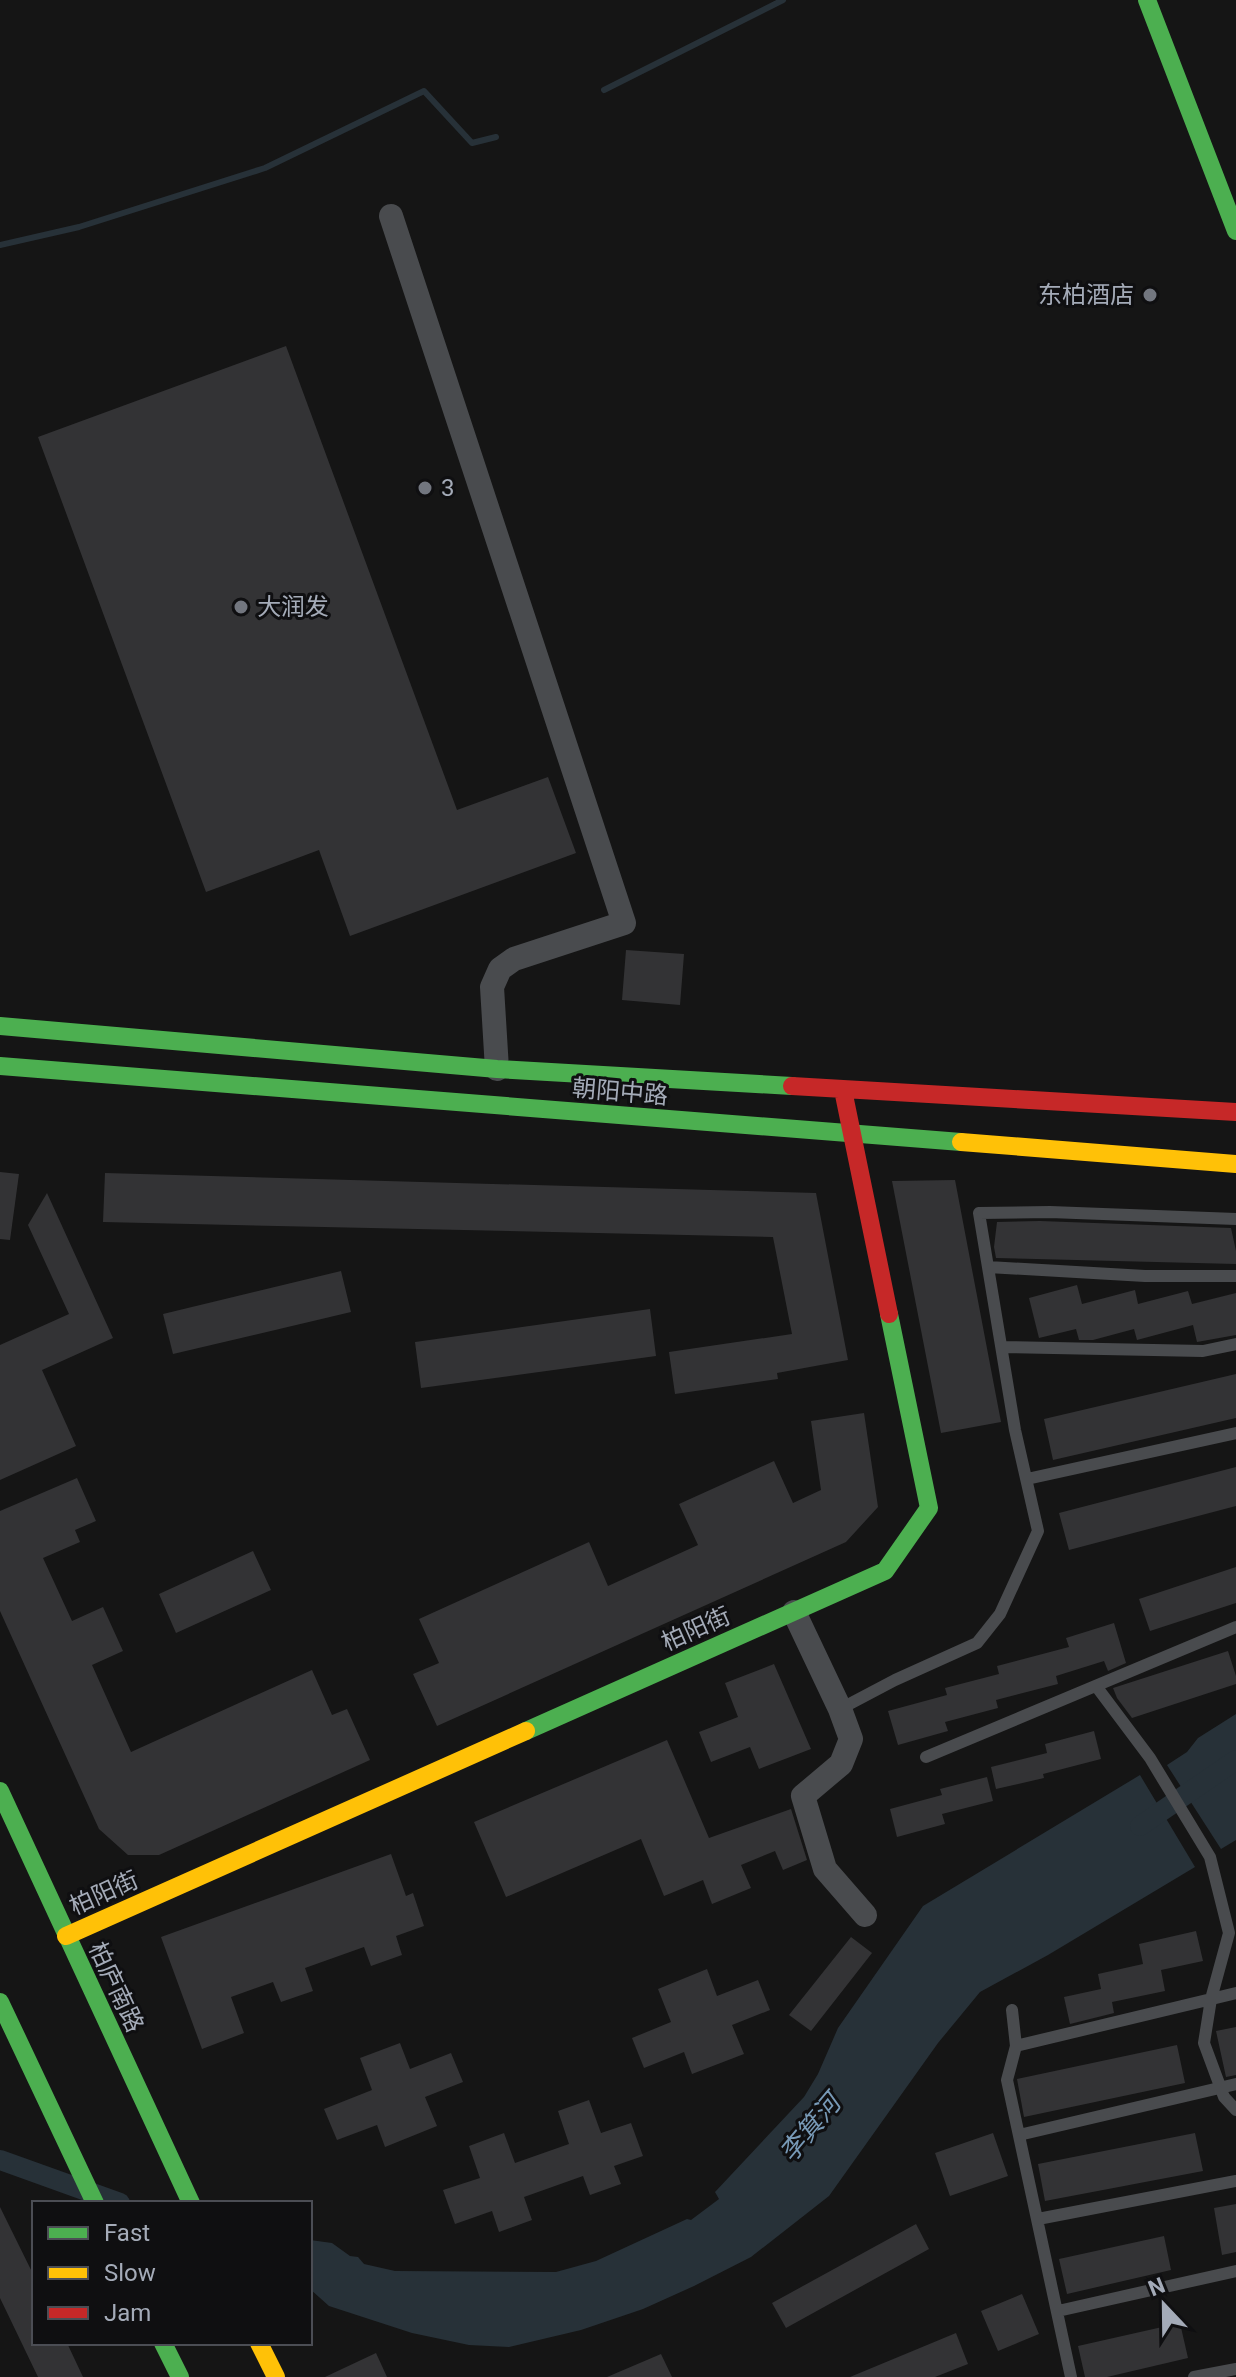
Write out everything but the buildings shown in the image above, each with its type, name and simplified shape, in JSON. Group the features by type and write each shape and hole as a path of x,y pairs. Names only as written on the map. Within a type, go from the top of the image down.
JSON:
{"main road":[{"path":"1147,0 1236,231"},
{"name":"朝阳中路","path":"0,1026 497,1069 1236,1112"},
{"name":"朝阳中路","path":"0,1066 1236,1164"},
{"name":"柏阳街","path":"66,1936 885,1571 929,1508 843,1090"},
{"name":"柏庐南路","path":"0,1791 190,2201"},
{"path":"0,2002 94,2201"},
{"path":"164,2345 180,2377"},
{"path":"260,2345 276,2377"}],"street":[{"path":"391,216 624,923 514,959 500,969 492,987 497,1069"},
{"path":"794,1612 851,1739 841,1764 803,1796 825,1869 865,1915"}],"lane":[{"path":"840,1709 977,1643 1000,1614 1038,1531 1015,1430 979,1213 1050,1212 1236,1219"},
{"path":"988,1267 1145,1276 1236,1276"},
{"path":"1002,1347 1203,1351 1236,1344"},
{"path":"1027,1479 1236,1433"},
{"path":"926,1757 1236,1627"},
{"path":"1096,1686 1154,1764 1210,1857 1229,1933 1211,1999 1204,2043 1224,2097 1236,2110"},
{"path":"1016,2046 1236,1993"},
{"path":"1012,2010 1016,2046 1007,2080 1071,2377"},
{"path":"1019,2135 1236,2084"},
{"path":"1038,2219 1236,2181"},
{"path":"1058,2311 1236,2271"},
{"path":"1194,2377 1236,2369"}],"water":[{"path":"1236,1714 1236,1840 1221,1849 1167,1765 1187,1752 1198,1738"},
{"path":"1140,1775 1195,1867 980,1992 938,2043 829,2196 751,2257 694,2286 643,2309 581,2330 509,2347 469,2345 412,2333 329,2306 312,2291 312,2240 332,2243 350,2256 358,2257 364,2264 395,2271 556,2272 596,2261 687,2219 691,2220 719,2199 715,2192 804,2097 838,2028 923,1906"}],"waterway":[{"path":"604,90 783,0"},
{"path":"0,245 79,227 265,168 424,91 472,143 496,137"},
{"name":"李箕河","path":"1140,1826 1236,1760"},
{"name":"李箕河","path":"0,2160 114,2201"}],"traffic: fast":[{"path":"1147,0 1236,231"},
{"path":"0,1026 497,1069 792,1086"},
{"path":"0,1066 961,1142"},
{"path":"526,1731 885,1571 929,1508 889,1314"},
{"path":"0,1791 190,2201"},
{"path":"0,2002 94,2201"},
{"path":"164,2345 180,2377"}],"traffic: slow":[{"path":"961,1142 1236,1164"},
{"path":"66,1936 526,1731"},
{"path":"260,2345 276,2377"}],"traffic: jam":[{"path":"792,1086 1236,1112"},
{"path":"843,1090 889,1314"}],"place":[{"name":"东柏酒店","path":"1150,295"},
{"name":"3","path":"425,488"},
{"name":"大润发","path":"241,607"}]}
